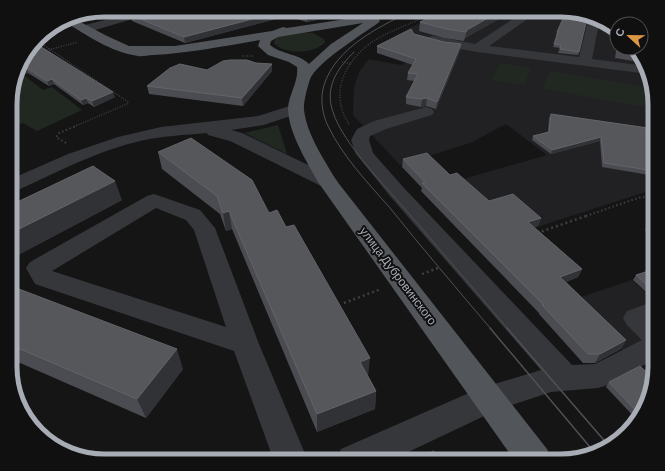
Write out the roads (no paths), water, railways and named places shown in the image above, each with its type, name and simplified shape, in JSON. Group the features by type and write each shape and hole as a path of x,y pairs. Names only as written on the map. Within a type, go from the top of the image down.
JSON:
{"main road":[{"path":"127,50 175,50 373,17"},
{"path":"303,78 315,64 339,43 383,17"},
{"path":"74,23 127,50 145,53 181,56 249,52 279,54"},
{"path":"283,31 272,35 264,44 266,49 294,59 303,64 305,72 303,78"},
{"name":"улица Дубровинского","path":"303,78 297,96 297,117 312,155 328,182 530,454"}],"street":[{"path":"85,29 128,17"},
{"path":"477,48 522,17"},
{"path":"585,62 593,24"},
{"path":"418,36 443,43 640,69"},
{"path":"17,183 84,153 142,136 189,129 252,123 270,119 296,109"},
{"path":"426,112 366,130 360,140 365,154 397,192 565,377"},
{"path":"189,129 221,132 236,137 328,182"},
{"path":"245,344 44,278 38,268 154,200 193,215 204,228 245,344 289,454"},
{"path":"648,314 636,318 648,329"},
{"path":"368,454 489,399 537,382 565,377 598,376 648,350"}],"tram line":[{"path":"399,17 371,32 338,60 324,85 322,101 324,116 334,137 356,169 491,329"},
{"path":"354,52 335,76 331,90 331,105 335,118 342,132 362,160 508,329"},
{"path":"490,328 591,448"},
{"path":"507,328 605,441"}]}
